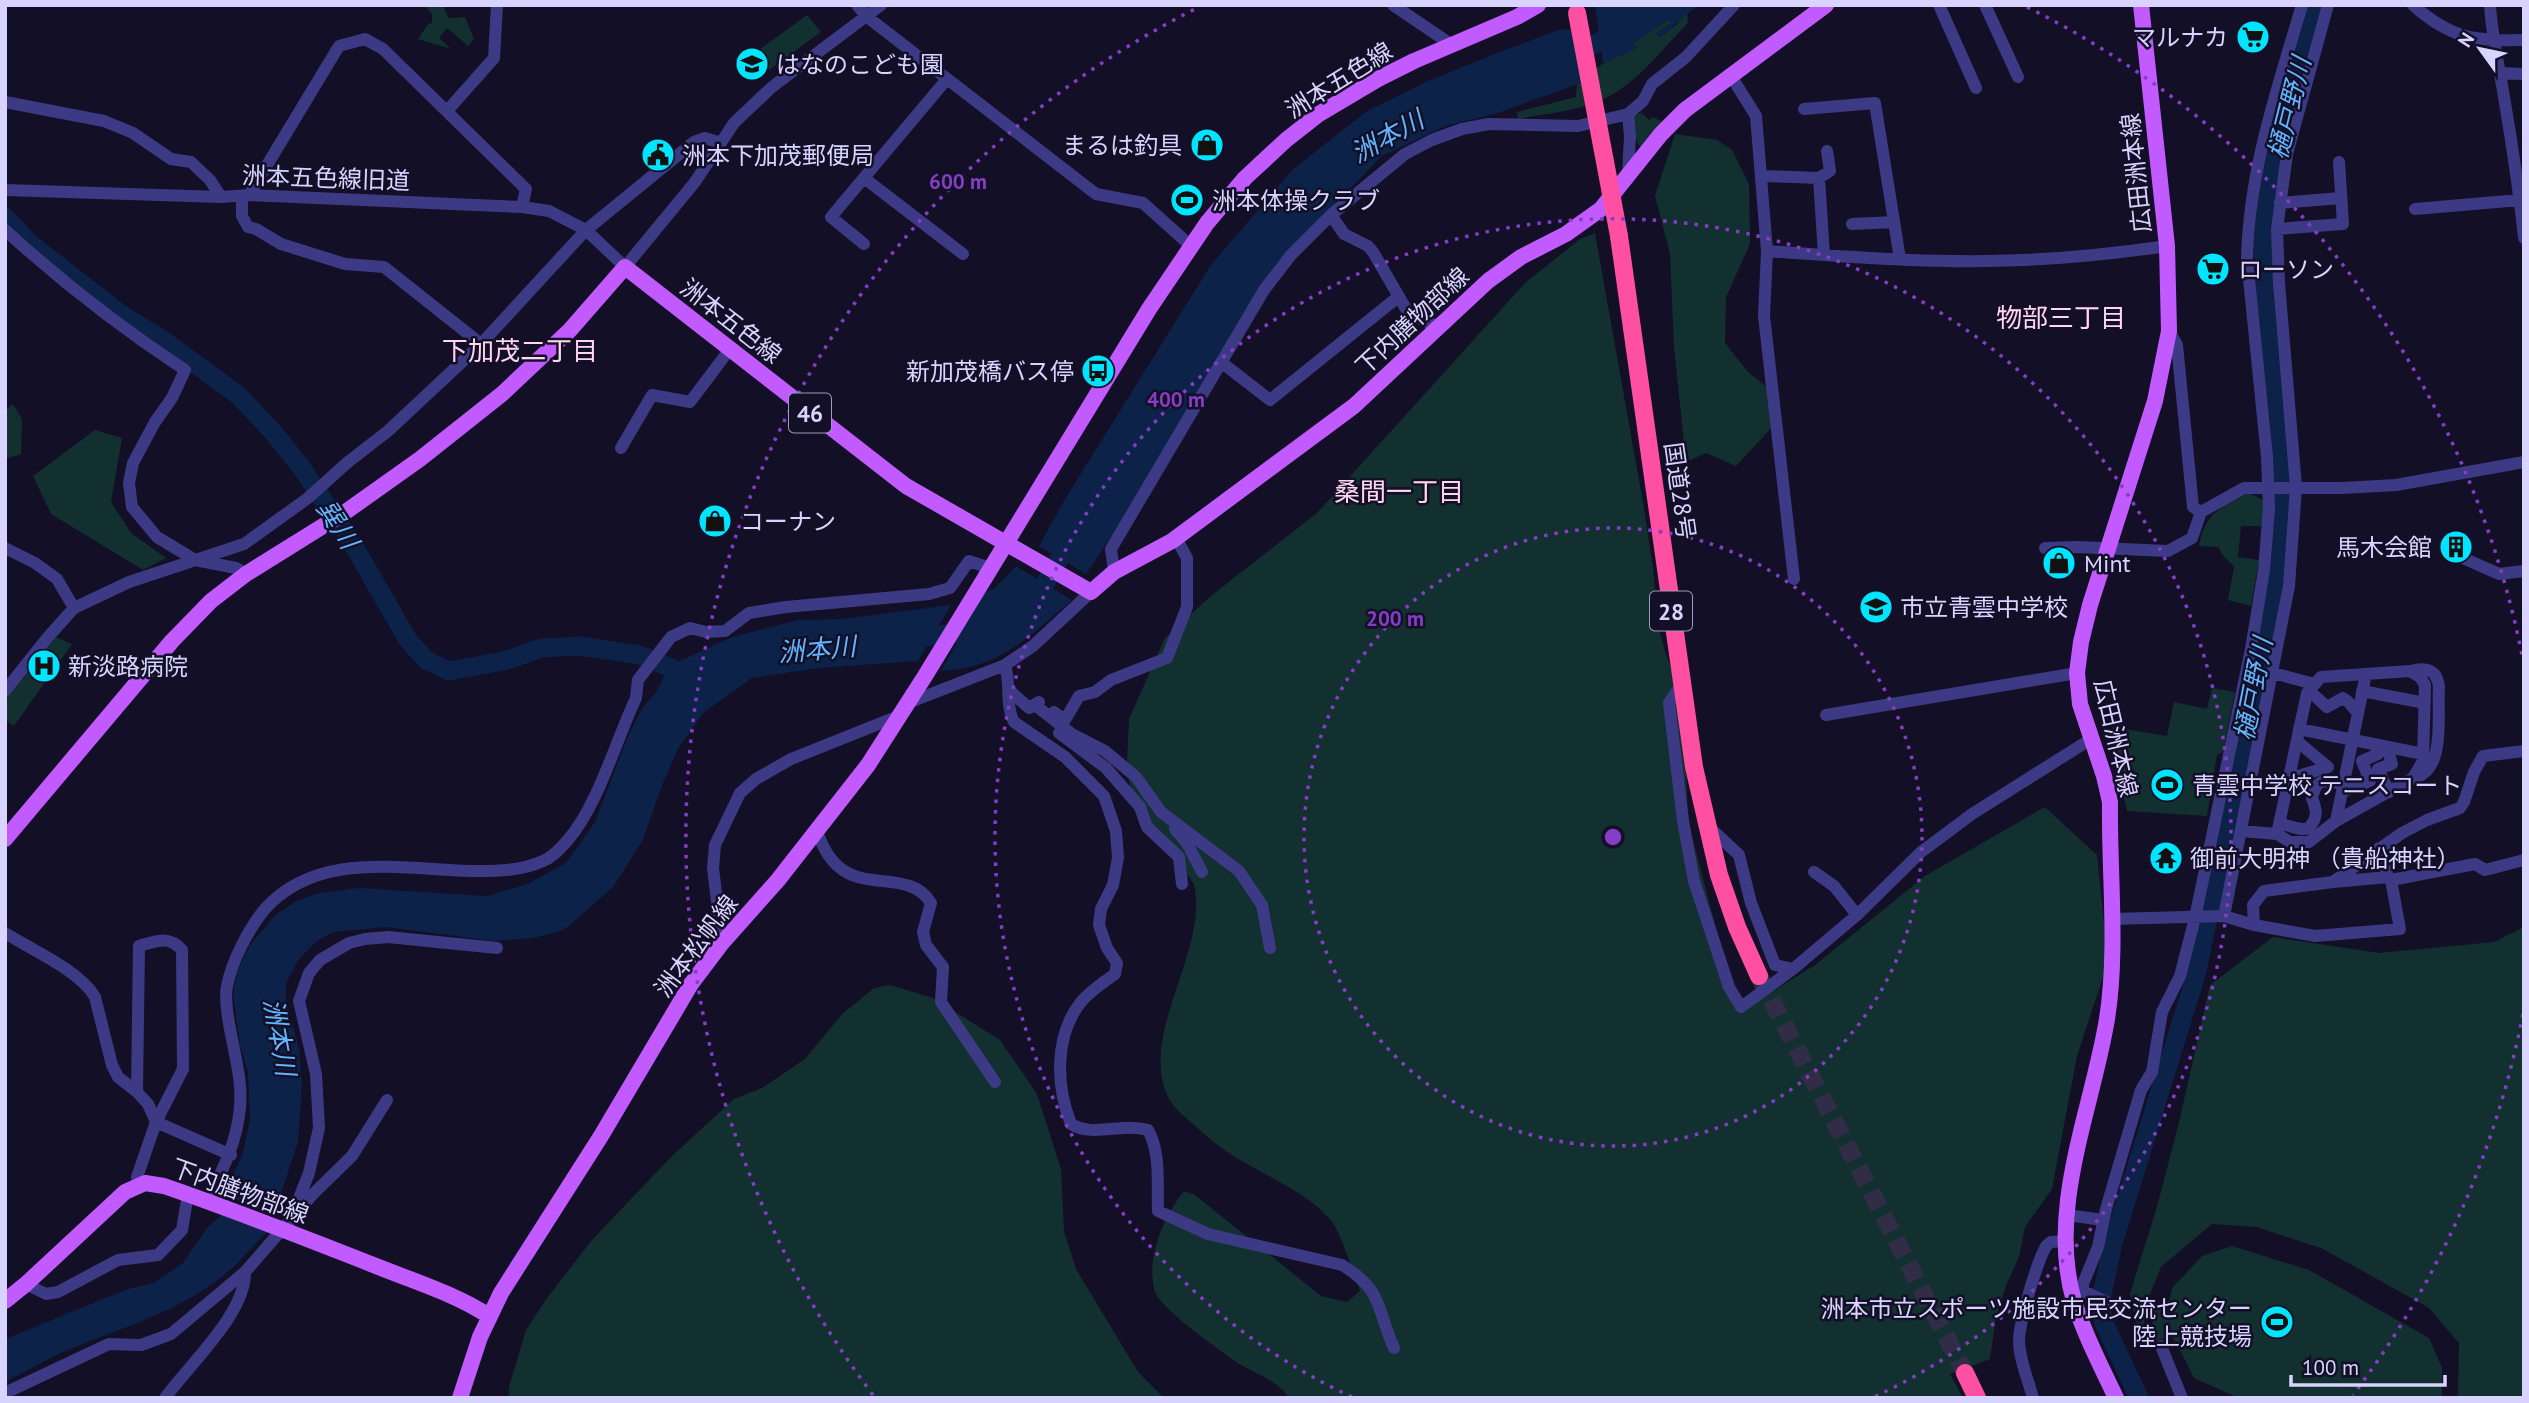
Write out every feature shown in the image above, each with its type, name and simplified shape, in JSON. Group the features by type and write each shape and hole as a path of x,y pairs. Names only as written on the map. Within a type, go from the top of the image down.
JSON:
{"highway":[{"name":"国道28号","path":"1575,9 1619,236 1694,767 1719,875 1737,927 1759,976"},
{"path":"1965,1373 1977,1398"}],"main road":[{"name":"洲本五色線","path":"625,267 906,486 1005,543 1149,309 1191,246 1245,178 1319,114 1378,79 1538,5"},
{"name":"下内膳物部線","path":"1087,591 1114,572 1176,538 1354,406 1499,273 1521,257 1566,234 1601,209 1661,134 1685,110 1826,5"},
{"name":"広田洲本線","path":"2116,1398 2074,1300 2065,1241 2083,1125 2107,1019 2111,919 2110,802 2080,704 2077,673 2090,605 2155,401 2169,331 2167,246 2141,5"},
{"path":"5,839 172,641 211,601 246,574 323,527 420,459 502,394 570,330 625,267"},
{"path":"1005,543 1087,591"},
{"name":"洲本松帆線","path":"460,1398 489,1316 601,1136 691,984 854,784 925,676 1005,543"},
{"name":"下内膳物部線","path":"5,1301 114,1200 139,1184 153,1184 281,1226 474,1306 489,1316"}],"street":[{"path":"447,111 494,58 497,5"},
{"path":"857,5 866,16 1096,194 1143,203 1191,246"},
{"path":"625,267 695,182 734,123 772,87 881,5"},
{"path":"1393,5 1452,45"},
{"path":"1114,572 1111,549 1264,290 1292,255 1331,215 1405,153 1462,129 1489,124 1578,126 1628,114 1643,101 1652,84 1686,57 1734,5"},
{"path":"1939,5 1976,88"},
{"path":"1985,5 2018,77"},
{"path":"2111,1304 2083,1291 2083,1284 2098,1247 2103,1220 2141,1090 2152,1072 2162,1012 2180,976 2195,918 2251,649 2268,536 2265,425 2247,259 2248,227 2252,190 2266,123 2302,5"},
{"path":"2224,916 2289,586 2296,488 2277,229 2287,154 2329,5"},
{"path":"2413,5 2429,19 2466,38 2524,40"},
{"path":"2490,5 2492,40 2500,73 2524,238"},
{"path":"481,344 384,267 345,264 282,244 248,227 242,216 245,195 339,46 365,39 383,50 526,189 522,207"},
{"path":"2500,73 2524,74"},
{"path":"1731,76 1756,116 1763,176 1767,251 1764,316 1794,579"},
{"path":"864,244 831,217 947,79"},
{"path":"5,102 104,121 133,133 171,159 191,162 210,180 220,197"},
{"path":"1804,110 1875,103 1900,258"},
{"path":"1628,114 1628,175"},
{"path":"5,691 74,608 130,582 244,544 308,498 388,431 481,344 586,230 694,142 705,138 721,143"},
{"path":"1763,176 1819,178 1830,171 1827,151"},
{"path":"2277,229 2343,224 2339,162"},
{"path":"864,178 963,254"},
{"path":"1819,178 1824,255"},
{"name":"洲本五色線旧道","path":"5,190 220,197 245,195 522,207 550,211 586,230 625,267"},
{"path":"2280,203 2341,198"},
{"path":"2415,209 2520,200"},
{"path":"1331,215 1344,234 1368,246 1373,252 1409,314 1439,327"},
{"path":"1852,224 1894,222"},
{"path":"5,230 54,274 130,334 185,370 172,398 143,442 133,463 129,483 132,507 157,537 195,560 236,568 246,574"},
{"path":"1767,251 1900,258 2023,260 2112,254 2167,246"},
{"path":"1221,362 1270,400 1398,297"},
{"path":"2169,331 2177,345 2193,507 2202,512"},
{"path":"621,448 652,395 690,402 730,349"},
{"path":"2045,548 2168,551 2192,538 2202,512 2244,488 2396,485 2524,462"},
{"path":"1032,706 1041,702 1065,720 1079,696 1095,692 1111,680 1167,657 1187,607 1188,558 1176,538"},
{"path":"5,548 57,579 74,608"},
{"path":"2454,554 2499,573 2524,571"},
{"path":"207,1201 231,1156 238,1124 240,1084 226,988 240,951 264,910 280,895 317,874 337,869 366,867 508,871 545,861 566,841 589,805 636,698 638,680 671,637 690,628 706,632 725,631 749,613 761,611 929,594 950,588 969,561 990,568"},
{"path":"722,943 713,868 715,845 740,793 756,779 791,759 1005,665 1033,646 1087,591"},
{"path":"1005,665 1009,713 1014,722 1065,757 1104,796 1116,831 1118,858 1113,885 1101,909 1099,925 1107,948 1117,963 1115,974 1082,1001 1068,1025 1059,1061 1061,1086 1071,1124 1082,1131 1138,1127 1148,1130 1154,1140 1156,1152 1158,1211 1208,1234 1342,1265 1354,1273 1377,1297 1394,1348"},
{"path":"2423,668 2432,671 2437,677 2439,687 2437,753 2424,775 2411,779 2336,821 2309,842 2282,839 2278,829 2311,688 2321,677 2366,674 2423,668"},
{"path":"2410,671 2420,677 2425,685 2423,761 2411,779"},
{"path":"1826,715 2077,673"},
{"path":"2273,673 2311,688 2327,707 2343,698 2358,712"},
{"path":"2336,821 2366,674"},
{"path":"1682,683 1669,703 1683,821 1694,881 1729,987 1741,1007 1793,969 1857,915 1930,845 1972,814 2091,739"},
{"path":"1009,690 1072,734 1105,751 1136,777 1187,843 1202,872"},
{"path":"2362,691 2425,703"},
{"path":"1032,706 1079,749 1106,768 1140,807 1147,827 1179,857 1182,884"},
{"path":"2298,735 2352,740 2423,754"},
{"path":"2288,779 2328,768 2298,735"},
{"path":"2241,831 2278,829 2288,824 2295,829 2309,828 2317,811 2312,799 2315,787 2328,780 2343,788 2370,781 2362,761 2378,754 2381,746"},
{"path":"2381,746 2392,764 2378,769 2389,792"},
{"path":"2333,882 2416,825 2460,808 2483,756 2524,751"},
{"path":"1161,812 1235,867 1262,905 1270,948"},
{"path":"1706,824 1739,855 1751,903 1776,965 1793,969"},
{"path":"816,830 827,853 840,869 860,877 916,887 925,892 931,904 923,932 926,945 943,967 941,1002 995,1082"},
{"path":"2111,919 2224,916 2254,925 2315,936 2400,929 2389,878 2379,848"},
{"path":"2254,925 2253,905 2264,891 2389,878 2475,864 2485,870 2524,860"},
{"path":"1235,867 1246,898"},
{"path":"1814,872 1834,886 1857,915"},
{"path":"5,933 72,974 91,990 112,1065 118,1077 148,1104 156,1122 231,1156"},
{"path":"281,1226 309,1173 319,1128 316,1074 299,1001 309,973 320,960 339,948 365,939 388,937 497,948"},
{"path":"137,1092 139,946 162,939 175,942 182,950 183,1069 156,1122 137,1177 139,1184"},
{"path":"5,1393 108,1344 141,1345 171,1334 245,1272 281,1226 352,1156 387,1100"},
{"path":"26,1284 46,1294 58,1292 118,1260 158,1255 182,1230 188,1194"},
{"path":"2067,1215 2103,1220"},
{"path":"2033,1398 2022,1362 2019,1341 2022,1324 2044,1249 2051,1242 2065,1241"},
{"path":"165,1398 234,1309 245,1285 245,1272"},
{"path":"2161,1346 2182,1398"}],"green space":[{"path":"424,5 443,5 448,18 465,17 474,39 468,46 447,28 439,38 451,49 418,39 428,24 432,23 432,14"},
{"path":"1687,12 1688,23 1641,73 1620,90 1587,106 1518,119 1517,112 1576,97 1577,81 1669,19 1672,23 1657,34 1660,37"},
{"path":"807,15 821,32 769,70 756,52"},
{"path":"1642,113 1649,120 1653,117 1665,123 1649,143 1640,147 1635,139 1630,116"},
{"path":"1675,134 1717,140 1732,150 1749,184 1750,244 1726,297 1725,343 1748,372 1773,392 1774,425 1736,466 1706,453 1686,462 1674,347 1670,254 1655,196"},
{"path":"1595,233 1644,508 1659,629 1667,658 1677,678 1684,715 1688,821 1738,1013 1815,965 1925,876 2045,807 2097,855 2108,962 2077,1056 2052,1189 2025,1227 2019,1257 1996,1317 1990,1359 1950,1374 1963,1398 1289,1398 1274,1383 1241,1365 1194,1331 1160,1300 1155,1292 1152,1266 1158,1238 1184,1191 1195,1195 1321,1296 1347,1302 1360,1291 1342,1242 1329,1218 1296,1192 1219,1146 1179,1112 1168,1097 1161,1072 1162,1046 1167,1019 1192,937 1196,910 1194,884 1131,794 1127,764 1129,719 1165,638 1212,595 1317,513 1525,283 1580,239"},
{"path":"13,404 22,419 21,454 5,459 5,411"},
{"path":"95,430 122,438 111,502 131,533 166,558 143,570 51,514 33,476"},
{"path":"2248,493 2264,500 2262,526 2241,526 2238,557 2259,560 2251,606 2228,600 2234,567 2219,547 2199,546 2210,518 2222,507"},
{"path":"56,637 72,644 14,726 5,720 5,701"},
{"path":"2212,688 2235,692 2223,752 2217,755 2207,816 2127,811 2112,727 2167,736 2174,702 2207,709"},
{"path":"2524,927 2523,1398 2458,1398 2459,1343 2429,1308 2321,1248 2256,1227 2212,1224 2161,1267 2147,1302 2141,1344 2130,1294 2179,1122 2210,985 2273,937 2379,953 2494,942"},
{"path":"890,985 933,998 1000,1040 1037,1094 1061,1169 1064,1231 1076,1269 1138,1372 1164,1398 509,1398 509,1387 526,1330 592,1240 672,1156 734,1099 762,1088 805,1059 842,1014 874,988"},
{"name":"洲本市立スポーツ施設市民交流センター 陸上競技場","path":"2232,1246 2309,1270 2429,1338 2442,1368 2442,1398 2239,1398 2194,1378 2172,1337 2152,1341 2153,1304 2168,1307 2172,1288 2202,1256"}],"water":[{"path":"1595,5 1701,5 1659,37 1656,34 1671,23 1669,19 1632,44 1638,48 1603,63"},
{"path":"1576,29 1586,81 1498,113 1445,126 1382,156 1281,260 1155,472 1086,574 1039,546 1065,499 1211,265 1292,170 1367,111 1426,82 1482,59 1558,30"},
{"path":"1016,566 1072,600 1027,638 997,657 962,669 941,671 984,593 995,588"},
{"path":"951,605 918,661 818,668 752,678 703,713 678,749 643,840 613,887 564,930 534,938 494,941 386,927 333,932 317,941 299,959 286,983 286,1000 299,1049 302,1085 298,1142 274,1215 223,1194 242,1156 250,1120 248,1072 240,1045 233,995 237,972 250,945 274,916 295,902 319,893 359,888 487,896 528,884 566,863 595,822 628,736 642,708 657,691 669,666 732,637 798,620 840,619"},
{"path":"225,1212 269,1230 223,1276 187,1300 60,1354 5,1382 5,1339 128,1289 154,1283 183,1263 207,1228"}],"waterway":[{"name":"洲本川","path":"1568,58 1670,5"},
{"name":"樋戸野川","path":"2139,1398 2104,1323 2100,1304 2113,1243 2196,975 2258,678 2276,573 2282,466 2279,418 2266,318 2263,246 2276,137 2317,5"},
{"name":"巽川","path":"5,217 31,244 118,312 163,340 238,395 301,467 351,541 408,640 426,660 449,671 504,661 542,648 580,646 640,655 676,670 689,679"},
{"name":"洲本川","path":"1029,605 1042,589 1057,562 1077,539"},
{"name":"洲本川","path":"906,640 966,631"}],"tunnel":[{"path":"1759,976 1965,1373"}],"place":[{"name":"マルナカ","path":"2253,37"},
{"name":"はなのこども園","path":"752,64"},
{"name":"まるは釣具","path":"1207,145"},
{"name":"洲本下加茂郵便局","path":"658,155"},
{"name":"洲本体操クラブ","path":"1187,200"},
{"name":"ローソン","path":"2213,269"},
{"name":"新加茂橋バス停","path":"1098,371"},
{"name":"コーナン","path":"715,521"},
{"name":"馬木会館","path":"2456,547"},
{"name":"Mint","path":"2059,563"},
{"name":"市立青雲中学校","path":"1876,607"},
{"name":"新淡路病院","path":"44,666"},
{"name":"青雲中学校 テニスコート","path":"2167,785"},
{"name":"御前大明神 （貴船神社）","path":"2166,858"},
{"name":"洲本市立スポーツ施設市民交流センター 陸上競技場","path":"2277,1322"}],"district":[{"name":"物部三丁目","path":"2061,317"},
{"name":"下加茂二丁目","path":"520,350"},
{"name":"桑間一丁目","path":"1399,491"}]}
